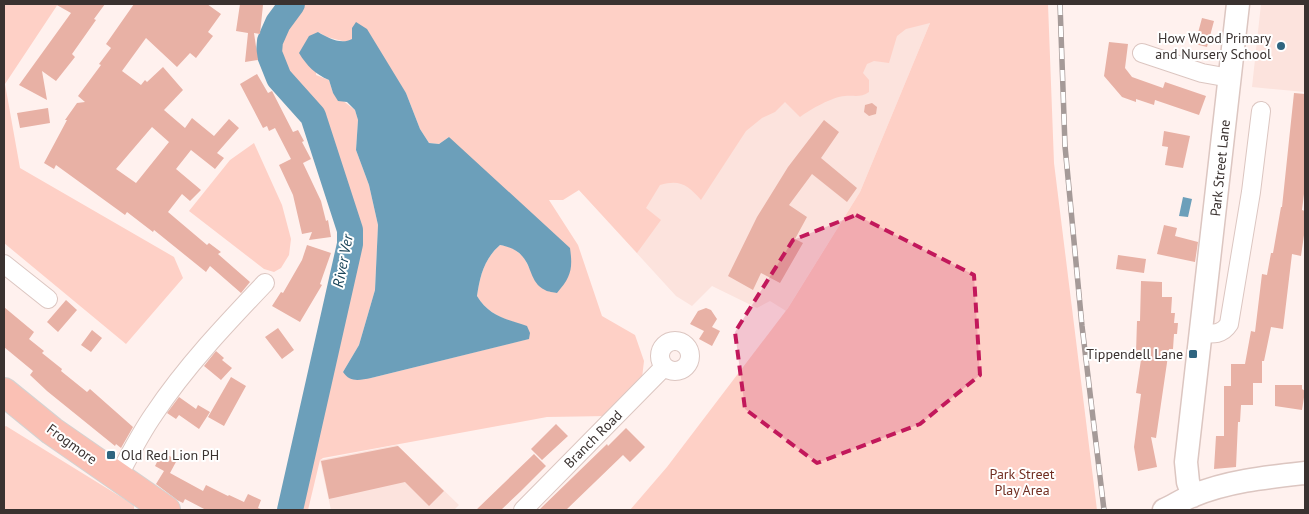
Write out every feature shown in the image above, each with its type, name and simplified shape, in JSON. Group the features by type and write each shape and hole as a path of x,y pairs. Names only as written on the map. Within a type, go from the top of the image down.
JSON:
{"main road":[{"name":"Frogmore","path":"4,392 52,431 166,510"}],"street":[{"name":"Park Street Lane","path":"1193,496 1188,482 1186,462 1238,4"},
{"path":"1142,53 1202,73 1230,78"},
{"path":"1200,333 1215,334 1223,332 1230,324 1251,192 1261,112"},
{"path":"4,264 48,299"},
{"path":"118,477 153,414 173,387 231,319 266,283"},
{"name":"Branch Road","path":"523,510 664,367"},
{"path":"1164,510 1193,496 1222,487 1264,478 1305,473"}],"highlighted area":[{"path":"856,215 974,275 980,375 920,424 817,463 745,409 735,332 793,240"}],"shaded area":[{"path":"705,4 930,23 860,192 786,311 770,301 757,308 712,286 692,306 676,296 579,190"},
{"name":"How Wood Primary and Nursery School","path":"1261,4 1305,4 1305,92 1252,87"},
{"path":"397,445 459,505 454,510 331,510 320,460"}],"green space":[{"path":"4,4 58,4 5,84 20,168 174,257 183,278 126,344 4,243"},
{"name":"Park Street Play Area","path":"300,4 1048,4 1054,163 1097,510 630,510 667,467 788,308 860,192 930,23 906,29 897,36 889,63 874,61 867,64 863,73 869,80 869,92 866,94 845,96 828,101 800,117 785,102 775,112 762,118 746,131 701,200 688,187 678,183 660,185 646,208 661,220 637,253 579,190 563,200 549,200 578,245 602,316 635,335 644,361 642,378 608,416 547,417 323,458 320,460 308,510 295,510 309,458 359,235 357,225 312,107 276,61 273,48 280,26","holes":["352,28 406,93 420,129 429,143 439,144 449,137 557,293 536,281 523,256 511,247 500,245 486,262 477,296 493,312 505,319 527,327 528,339 371,378 343,372 359,345 375,290 378,225 369,185 356,150 358,120 355,110 333,93 329,80 316,75 318,32 327,37 346,42 353,39"]},
{"path":"254,143 282,205 291,239 289,255 281,268 274,272 264,269 189,211 230,160"},
{"path":"6,426 134,505 134,510 4,510 4,427"}],"water":[{"path":"356,22 367,29 406,93 420,129 429,143 439,144 449,137 570,248 570,272 557,293 546,291 539,285 534,280 525,260 512,249 500,245 486,262 477,296 493,312 505,319 527,326 530,333 529,339 367,379 352,379 343,372 359,345 375,290 378,225 369,185 356,150 358,120 355,110 347,102 338,101 329,80 312,69 299,53 309,36 318,32 339,41 352,39 352,28"},
{"path":"1183,197 1192,199 1188,217 1179,216"}],"building":[{"path":"55,4 105,4 72,54 75,57 56,81 42,71 47,100 19,85 71,13"},
{"path":"134,4 207,4 221,14 208,32 213,36 196,58 190,53 177,67 146,38 122,71 141,85 163,67 183,90 164,110 185,128 192,118 214,136 229,119 239,128 217,153 224,158 215,169 191,150 176,169 201,190 190,201 182,194 168,212 207,245 209,243 221,252 218,254 250,282 241,293 210,266 206,272 154,230 153,232 127,212 125,215 56,165 54,169 44,163 67,120 65,120 77,103 85,102 78,96 111,48 106,44","holes":["152,127 169,142 136,183 116,169"]},
{"path":"240,4 263,5 260,34 254,33 258,60 245,62 248,33 236,31"},
{"path":"1202,18 1214,21 1207,47 1195,44"},
{"path":"1109,42 1128,44 1125,68 1132,77 1163,88 1165,82 1206,96 1199,115 1155,100 1154,105 1122,97 1104,76"},
{"path":"257,74 268,93 272,91 293,132 298,130 304,141 302,142 311,159 303,163 321,201 326,221 328,220 331,237 309,240 312,232 302,234 293,195 279,165 291,159 275,128 269,131 267,126 263,128 240,84"},
{"path":"1294,93 1305,94 1305,186 1302,210 1305,211 1305,228 1301,256 1292,254 1283,329 1271,327 1264,361 1262,361 1262,383 1253,383 1253,405 1241,405 1240,422 1238,422 1236,467 1214,469 1216,436 1224,436 1224,386 1231,386 1231,364 1245,364 1251,331 1255,332 1262,274 1267,275 1271,253 1273,253 1282,207"},
{"path":"872,103 877,107 876,114 869,116 864,112 865,105"},
{"path":"48,108 50,123 20,128 17,113"},
{"path":"824,120 839,132 821,158 857,188 847,202 812,174 789,205 807,217 795,239 803,243 780,283 761,273 753,290 728,276 757,217 788,167"},
{"path":"1164,131 1190,136 1183,168 1165,165 1168,147 1162,146"},
{"path":"1164,225 1177,228 1175,236 1198,242 1195,262 1157,254"},
{"path":"307,245 331,253 320,284 322,285 300,322 272,306 281,292 283,293 302,260"},
{"path":"1118,255 1146,259 1144,273 1116,269"},
{"path":"1141,281 1162,282 1162,297 1172,297 1171,313 1175,313 1174,323 1178,323 1177,334 1174,334 1173,349 1169,349 1156,438 1151,437 1157,467 1138,471 1134,447 1141,394 1136,393 1142,353 1136,353 1137,321 1140,321"},
{"path":"66,300 77,310 58,332 47,322"},
{"path":"4,307 34,332 29,339 44,351 42,353 62,369 61,371 87,392 90,389 133,427 121,448 116,444 115,446 47,391 30,375 33,371 4,347"},
{"path":"706,308 711,310 717,319 712,327 720,331 712,346 699,339 704,331 690,324 698,311"},
{"path":"278,328 294,350 282,359 265,337"},
{"path":"92,330 102,338 91,352 81,345"},
{"path":"216,351 224,358 222,360 232,368 221,380 204,366"},
{"path":"231,377 246,386 224,426 208,417"},
{"path":"1275,385 1302,385 1302,389 1305,391 1302,410 1275,406"},
{"path":"179,397 196,409 198,405 210,412 199,429 179,415 176,419 167,413"},
{"path":"556,424 568,436 542,460 531,449"},
{"path":"626,428 645,447 630,462 623,455 566,510 539,510 607,444 608,446"},
{"path":"398,446 444,491 429,506 405,482 329,499 321,461"},
{"path":"162,452 177,460 170,473 203,491 206,485 244,502 248,494 261,500 258,508 263,510 206,510 185,499 183,503 177,500 156,484 164,471 155,466"},
{"path":"534,454 546,466 521,491 501,510 476,510"}],"waterway":[{"name":"River Ver","path":"290,510 350,244 350,230 313,116 279,78 269,53 270,41 278,23 292,4"}],"railway":[{"path":"1060,4 1065,146 1082,326 1104,510"}],"place":[{"name":"How Wood Primary and Nursery School","path":"1281,46"},
{"name":"Tippendell Lane","path":"1193,354"},
{"name":"Old Red Lion PH","path":"111,455"}]}
